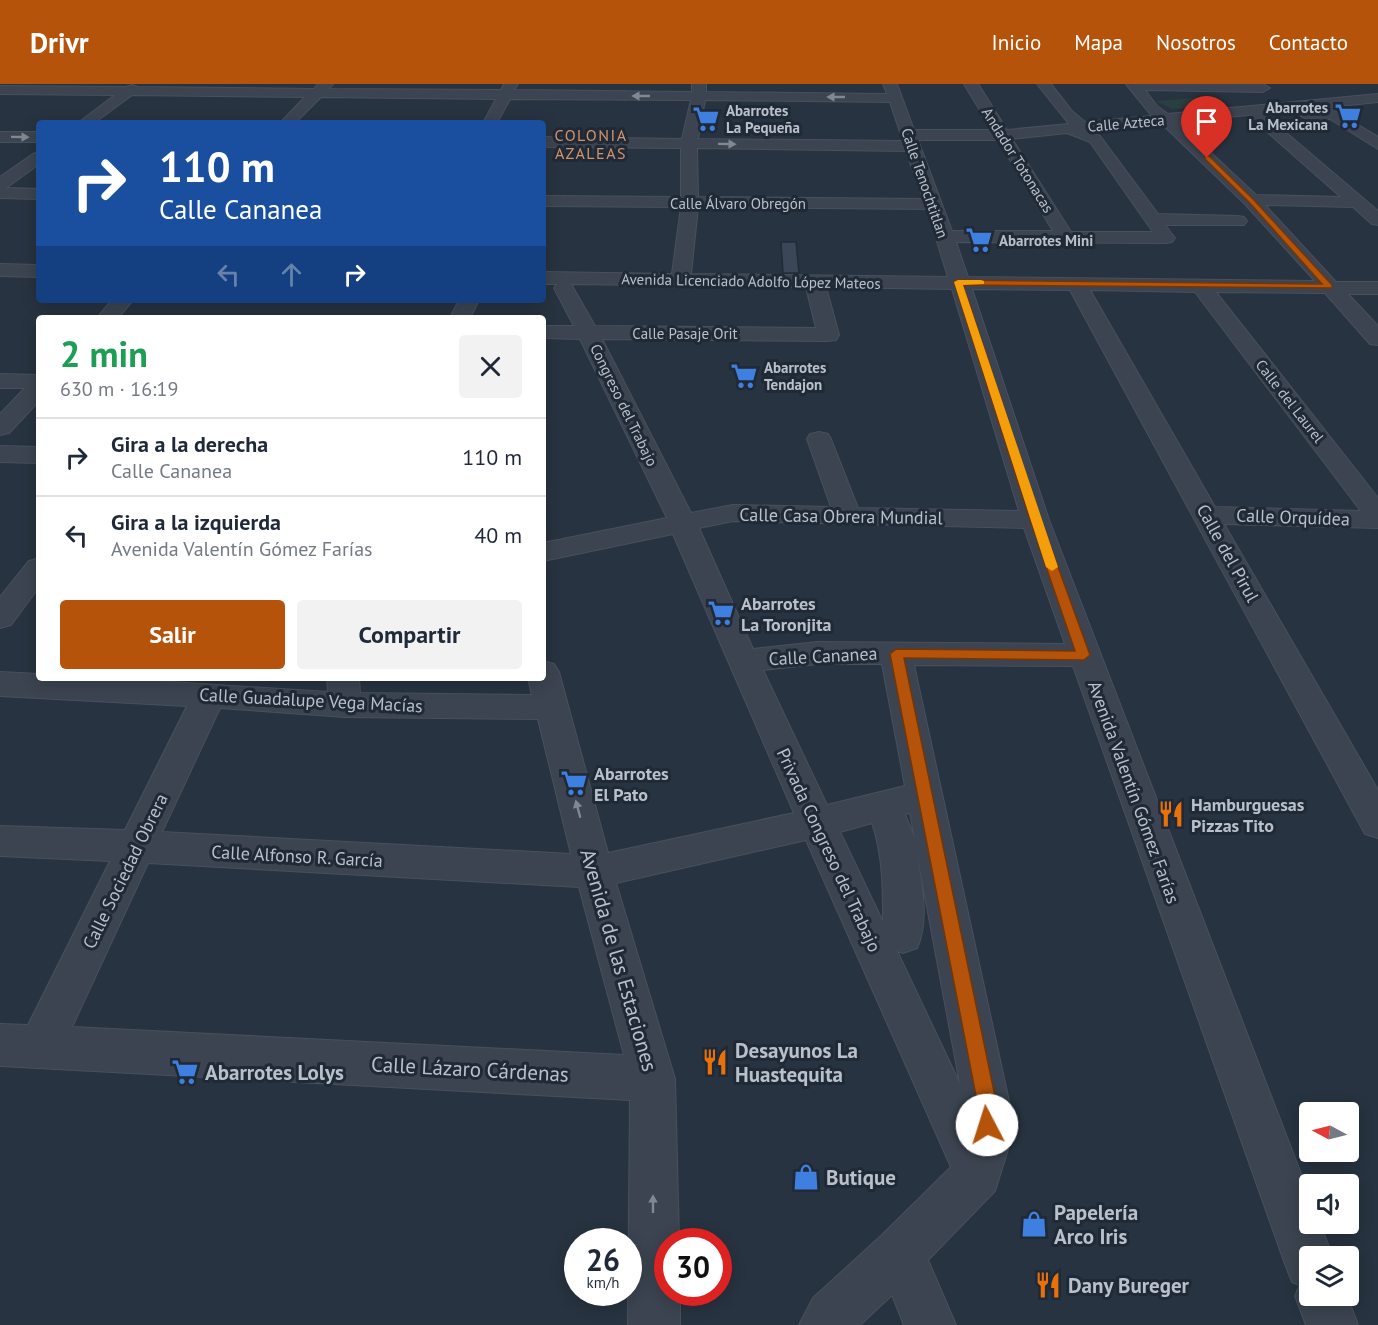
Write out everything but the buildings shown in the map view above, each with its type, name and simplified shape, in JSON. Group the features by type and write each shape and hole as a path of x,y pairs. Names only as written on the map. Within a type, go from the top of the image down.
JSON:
{"street":[{"name":"Andador Totonacas","path":"971,84 1065,237"},
{"path":"945,236 1166,238 1095,139 1075,128 1044,84"},
{"path":"1134,85 1263,88"},
{"path":"1134,85 1152,109 1178,129 1251,200 1378,339"},
{"path":"89,120 134,88"},
{"path":"290,120 322,88"},
{"path":"0,90 322,88 892,91"},
{"path":"492,120 508,89"},
{"path":"681,280 690,203 689,144 699,90"},
{"name":"Calle Tenochtitlan","path":"892,91 945,236 958,282"},
{"path":"1292,91 1310,104"},
{"name":"Calle Azteca","path":"546,142 689,144 911,140 1002,135 1378,98"},
{"path":"1288,106 1305,116 1333,114 1374,139"},
{"path":"1251,110 1356,195 1378,220"},
{"path":"0,137 36,137"},
{"path":"0,185 36,159"},
{"path":"0,194 36,194"},
{"path":"1251,200 1356,195"},
{"name":"Calle Álvaro Obregón","path":"546,201 933,204"},
{"path":"1152,219 1238,221"},
{"path":"2,272 36,271"},
{"name":"Avenida Licenciado Adolfo López Mateos","path":"553,283 681,280 1378,288"},
{"name":"Calle Pasaje Orit","path":"546,332 828,335 814,282"},
{"name":"Avenida Valentín Gómez Farías","path":"958,282 1035,520 1303,1246"},
{"name":"Congreso del Trabajo","path":"553,283 588,333 683,524"},
{"name":"Calle del Pirul","path":"1076,284 1378,822"},
{"name":"Calle del Laurel","path":"1201,286 1378,518"},
{"path":"110,315 120,303"},
{"path":"0,381 36,382"},
{"path":"0,428 36,390"},
{"path":"819,439 847,515"},
{"path":"0,454 36,455"},
{"name":"Calle Casa Obrera Mundial","path":"546,551 733,513 1035,520"},
{"name":"Calle Orquídea","path":"1207,515 1378,518"},
{"name":"Privada Congreso del Trabajo","path":"683,524 816,823 886,936 978,1174"},
{"path":"0,618 36,571"},
{"name":"Calle Cananea","path":"742,661 818,653 1084,655"},
{"path":"825,1325 831,1316 900,1253 978,1174 987,1143 987,1106 896,654"},
{"name":"Calle Guadalupe Vega Macías","path":"0,684 209,695 547,689"},
{"name":"Avenida de las Estaciones","path":"547,689 594,872 653,1079 654,1325"},
{"name":"Calle Sociedad Obrera","path":"20,1046 136,848 209,695"},
{"name":"Calle Alfonso R. García","path":"0,842 594,872 816,823 925,795"},
{"path":"884,806 897,842 902,882 886,936 954,941"},
{"name":"Calle Lázaro Cárdenas","path":"20,1046 653,1079"},
{"path":"900,1253 930,1325"},
{"path":"1325,1306 1332,1325"}],"green space":[{"path":"1203,97 1220,105 1172,109 1156,101"}],"slow traffic":[{"path":"981,283 958,282 1052,567"}],"place":[{"name":"Abarrotes La Mexicana","path":"1348,116"},
{"name":"Abarrotes La Pequeña","path":"706,119"},
{"name":"Abarrotes Mini","path":"979,240"},
{"name":"Abarrotes Tendajon","path":"744,376"},
{"name":"Abarrotes La Toronjita","path":"721,613"},
{"name":"Abarrotes El Pato","path":"574,783"},
{"name":"Hamburguesas Pizzas Tito","path":"1171,814"},
{"name":"Desayunos La Huastequita","path":"715,1062"},
{"name":"Abarrotes Lolys","path":"185,1072"},
{"name":"Butique","path":"806,1177"},
{"name":"Papelería Arco Iris","path":"1034,1224"},
{"name":"Dany Bureger","path":"1048,1285"}],"district":[{"name":"COLONIA AZALEAS","path":"591,144"}],"route":[{"path":"987,1125 987,1106 896,654 1084,655 1035,520 958,282 1329,286 1251,200 1207,158"}]}
